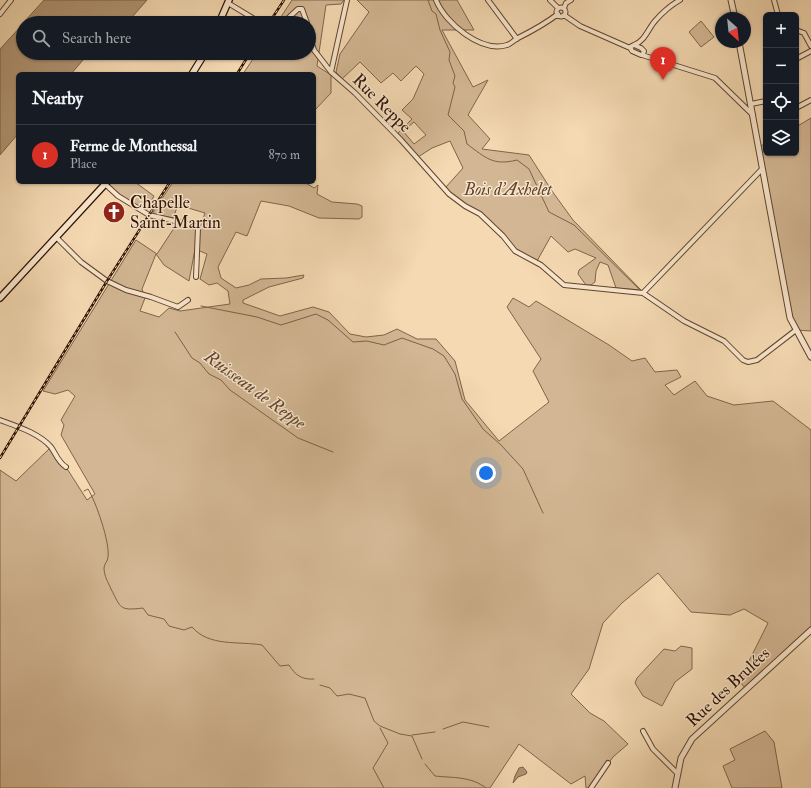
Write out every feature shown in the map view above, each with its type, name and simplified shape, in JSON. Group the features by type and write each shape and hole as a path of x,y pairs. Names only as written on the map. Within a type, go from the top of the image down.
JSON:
{"main road":[{"path":"222,16 228,2"},
{"path":"193,72 201,60"},
{"path":"0,298 105,184"}],"street":[{"path":"0,14 11,0"},
{"name":"Rue Reppe","path":"347,0 331,72 355,93 401,140 449,194 465,206 480,214 493,225 515,251 541,265 564,285 643,293"},
{"path":"436,0 447,18 475,40 498,45 507,45 537,29 558,14 564,15 580,26 630,48 632,52 643,52"},
{"path":"488,0 517,39"},
{"path":"550,0 558,8 564,8"},
{"path":"564,15 564,8 571,0"},
{"path":"630,48 641,42 654,21 680,0"},
{"path":"731,0 734,12"},
{"path":"774,0 777,12"},
{"path":"228,2 250,16"},
{"path":"558,8 558,14"},
{"path":"290,16 298,9 302,9 305,16"},
{"path":"799,31 804,33 811,46"},
{"path":"641,42 643,52"},
{"path":"634,45 650,58 689,68 715,78 753,115"},
{"path":"740,48 779,266 790,318 811,357"},
{"path":"799,57 811,51"},
{"path":"316,53 331,72"},
{"path":"799,106 811,100"},
{"path":"751,104 763,102"},
{"path":"762,169 643,293 684,321 724,340 743,360 748,362 757,360 796,330"},
{"path":"107,184 118,196 149,215 196,226 198,228 196,277"},
{"path":"56,237 80,262 116,286 178,308 188,300"},
{"path":"0,420 17,426 42,439 50,446 60,464 66,467"},
{"name":"Rue des Brulées","path":"675,788 681,758 692,739 811,630"},
{"path":"643,731 653,749 678,774"},
{"path":"591,788 608,763"}],"green space":[{"path":"292,0 344,0 341,4 326,5 317,66 331,75 331,93 316,109 316,72 244,72 252,60 316,60 316,16 282,16"},
{"name":"Bois d'Axhelet","path":"357,0 457,0 474,30 442,30 473,87 488,80 468,115 490,139 482,149 529,155 573,220 641,290 616,288 608,265 600,262 596,271 595,282 591,285 586,285 578,274 579,270 596,258 575,249 568,252 551,236 537,261 516,250 494,225 450,193 446,187 463,168 450,141 432,148 418,157 398,133 412,119 402,110 413,99 424,74 416,66 401,81 393,73 381,83 360,62 342,79 336,72 340,54 369,12","holes":["414,122 426,135 414,144 403,131"]},
{"path":"701,21 714,37 701,47 689,32"},
{"path":"811,118 811,331 796,330 790,318 759,147 763,145 763,156 799,156 799,125"},
{"path":"138,184 154,196 145,213 125,201 107,185"},
{"path":"172,184 307,184 314,188 318,185 317,194 332,202 357,204 362,206 362,217 359,219 319,218 289,206 261,201 247,236 236,232 218,267 221,278 236,288 249,285 261,279 286,278 304,275 303,278 269,287 243,300 243,303 280,316 313,307 329,312 350,334 366,337 384,335 397,329 417,339 436,339 455,361 465,400 499,441 549,402 533,371 541,359 507,307 513,298 529,307 536,301 609,345 632,361 645,358 655,372 677,370 681,377 665,385 674,395 695,381 707,396 734,405 773,401 811,430 811,628 746,689 739,681 768,623 744,609 730,615 691,612 658,573 622,603 603,623 589,669 571,694 590,713 604,721 628,744 613,757 591,788 586,788 585,776 571,784 519,744 490,788 0,788 0,470 16,481 49,449 66,467 87,500 95,494 61,435 64,425 61,420 75,396 68,390 55,394 43,391 136,240 157,254 178,222 200,227 205,213 178,205 173,218 152,214","holes":["195,249 207,254 200,279 209,285 217,283 228,291 230,304 180,311 169,308 159,317 140,311 145,298 142,289 156,254 164,265 189,281"]},
{"path":"681,646 692,648 692,669 675,682 662,706 643,696 635,683 637,678 664,649 675,651"},
{"path":"765,731 774,742 782,788 732,788 723,766 735,760 730,749"}],"shaded area":[{"path":"44,0 147,0 133,16 29,16"},
{"path":"16,32 16,60 83,60 73,72 16,72 16,136 0,155 0,49"},
{"path":"523,767 527,772 526,774 518,777 513,783 519,768"}],"waterway":[{"path":"428,0 432,11 436,14 440,30 450,52 449,60 455,76 453,83 455,87 448,115 464,131 467,144 490,160 502,162 517,160 529,169 549,212 574,225 639,289"},
{"path":"201,306 257,317 281,325 316,314 328,320 353,342 367,341 384,345 402,338 433,349 444,356 455,374 462,399 483,429 501,445 523,469 543,513"},
{"name":"Ruisseau de Reppe","path":"175,332 192,358 200,363 209,374 221,380 230,390 298,438 333,452"},
{"path":"84,491 88,489 102,522 108,550 108,558 104,567 105,574 107,581 122,607 129,609 143,608 148,615 164,619 169,626 184,630 192,627 207,638 225,642 262,645 280,666 289,665 294,672 302,678 314,679"},
{"path":"320,685 330,688 337,696 349,694 365,698 374,721 380,726 400,734 412,736 422,759"},
{"path":"443,729 463,722 489,727"},
{"path":"380,728 388,743 373,768 384,788"},
{"path":"412,735 435,732"},
{"path":"425,764 435,776 468,779 486,788"}],"railway":[{"path":"274,16 284,0"},
{"path":"238,72 246,60"},
{"path":"0,458 107,281 169,184"}],"place":[{"name":"Ferme de Monthessal","path":"663,80"},
{"name":"Chapelle Saint-Martin","path":"114,212"}]}
